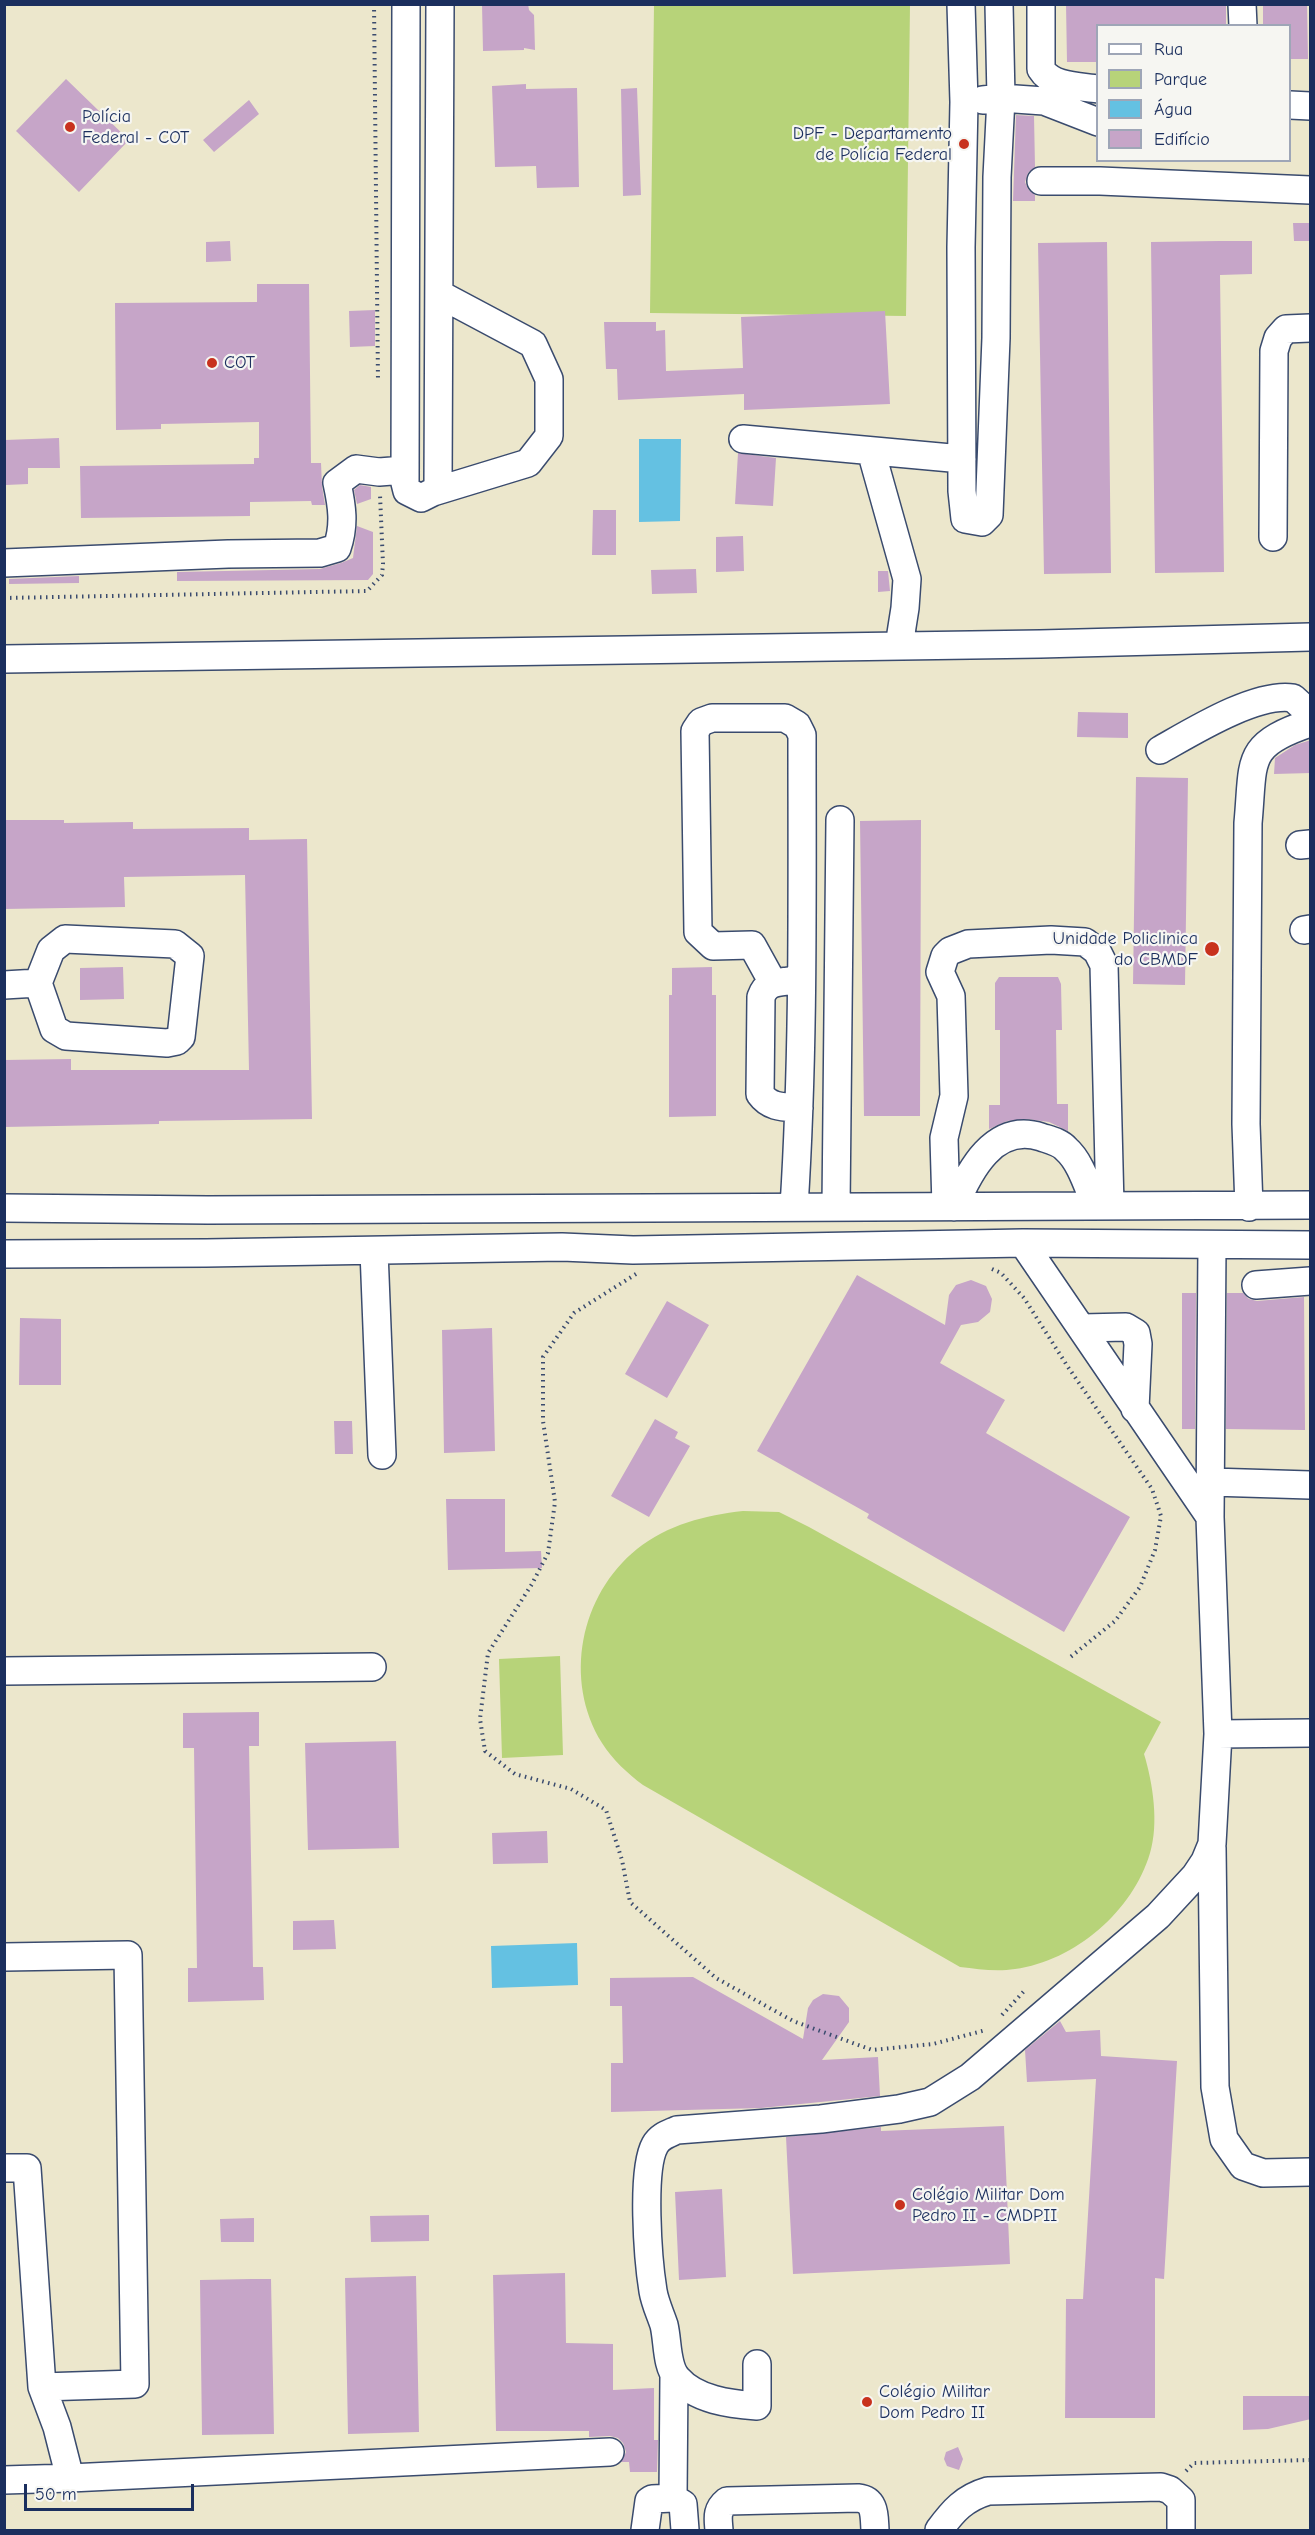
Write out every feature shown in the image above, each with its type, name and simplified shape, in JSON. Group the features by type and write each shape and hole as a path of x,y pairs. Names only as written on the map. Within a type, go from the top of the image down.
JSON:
{"street":[{"path":"406,4 392,471 407,491 421,498 433,492 528,463 549,436 549,379 533,344 439,294"},
{"path":"433,492 438,487 440,4"},
{"path":"961,4 964,102 962,176 963,516 966,520 982,522 989,515 996,338 997,177 1001,98 999,4"},
{"path":"1041,4 1041,69 1046,78 1056,82 1096,89"},
{"path":"1242,4 1243,24"},
{"path":"964,102 1001,98 1044,101 1096,121"},
{"path":"1291,105 1311,105"},
{"path":"1041,181 1101,171 1311,190"},
{"path":"1273,537 1274,351 1278,338 1286,329 1311,328"},
{"path":"743,439 962,459"},
{"path":"871,451 907,579 906,608 899,646"},
{"path":"4,563 330,551 337,548 342,533 342,507 337,483 356,469 392,471"},
{"path":"4,659 899,646 1311,637"},
{"path":"1160,750 1202,726 1259,700 1293,698 1304,708 1310,723 1275,736 1262,746 1255,760 1252,779 1248,823 1246,1124 1249,1207"},
{"path":"772,983 752,945 712,946 698,932 695,731 701,722 712,718 785,718 797,725 802,735 800,1108 794,1207"},
{"path":"836,1207 840,820"},
{"path":"65,939 175,944 190,956 181,1037 177,1041 167,1043 66,1036 54,1029 38,983 51,950 65,939"},
{"path":"950,1207 944,1138 954,1096 951,996 940,972 942,962 950,951 968,944 1051,940 1085,942 1097,951 1104,965 1103,1206"},
{"path":"800,1108 778,1107 765,1101 760,1094 761,997 765,988 772,983 802,980"},
{"path":"4,985 38,983"},
{"path":"950,1207 981,1156 1007,1137 1034,1135 1056,1142 1067,1149 1103,1206"},
{"path":"4,1208 208,1210 1311,1205"},
{"path":"914,1207 917,1244"},
{"path":"558,1208 562,1247"},
{"path":"206,1253 208,1210"},
{"path":"1023,1243 1210,1517"},
{"path":"4,1254 562,1247 633,1250 1023,1243 1311,1245"},
{"path":"1212,1245 1210,1517 1218,1734 1212,1844 1215,2087 1224,2139 1243,2166 1263,2173 1311,2172"},
{"path":"374,1251 382,1455"},
{"path":"1256,1285 1311,1281"},
{"path":"1082,1328 1126,1327 1136,1333 1138,1344 1135,1409"},
{"path":"1211,1482 1311,1485"},
{"path":"4,1671 372,1667"},
{"path":"1218,1734 1311,1733"},
{"path":"673,2498 674,2376 664,2325 656,2308 652,2289 646,2180 650,2158 656,2143 663,2135 677,2130 821,2119 899,2109 930,2102 944,2095 970,2077 1158,1916 1195,1876 1205,1862 1212,1844"},
{"path":"4,1957 128,1955 135,2384 42,2387"},
{"path":"4,2168 27,2168 42,2387 57,2427 70,2478"},
{"path":"674,2376 686,2387 723,2403 757,2406 757,2364"},
{"path":"4,2480 610,2452"},
{"path":"945,2528 966,2499 988,2491 1161,2487 1173,2492 1181,2500 1181,2530"},
{"path":"645,2530 649,2501 673,2498 683,2504 685,2530"},
{"path":"719,2530 718,2514 722,2505 727,2501 858,2498 873,2506 875,2530"}],"path":[{"path":"374,4 378,391"},
{"path":"4,598 367,591 382,575 392,471"},
{"path":"991,1269 1001,1273 1024,1298 1068,1368 1152,1489 1161,1516 1155,1550 1140,1587 1115,1621 1068,1659"},
{"path":"639,1272 574,1313 543,1357 543,1421 555,1502 548,1553 538,1574 488,1653 480,1719 485,1751 515,1774 571,1790 606,1810 622,1860 630,1902 716,1978 783,2016 872,2050 933,2044 988,2030"},
{"path":"996,2021 1026,1989"},
{"path":"1173,2492 1194,2463 1311,2460"}],"green space":[{"path":"654,5 910,5 906,316 650,313"},
{"path":"743,1511 779,1512 809,1527 1161,1722 1144,1754 1154,1804 1153,1842 1150,1853 1142,1874 1130,1894 1099,1930 1059,1956 1037,1964 1001,1970 960,1967 643,1785 611,1755 602,1743 590,1718 583,1693 581,1666 583,1640 602,1590 618,1568 637,1549 661,1534 701,1518"},
{"path":"560,1656 563,1755 502,1758 499,1659"}],"water":[{"path":"639,439 681,439 680,521 639,522"},
{"path":"577,1943 578,1985 492,1988 491,1946"}],"building":[{"path":"482,4 528,4 529,10 534,15 535,50 524,48 524,50 483,51"},
{"path":"1066,4 1226,4 1226,24 1096,24 1096,62 1067,62"},
{"path":"1263,4 1307,4 1308,59 1291,59 1291,24 1263,24"},
{"path":"66,79 129,140 79,192 16,131"},
{"path":"526,84 526,89 577,88 579,187 537,188 536,166 495,167 492,86"},
{"path":"637,88 641,195 623,196 621,89"},
{"path":"249,100 259,114 214,152 203,140"},
{"path":"1016,115 1034,116 1035,167 1028,173 1025,182 1028,189 1035,195 1035,201 1013,201"},
{"path":"1293,223 1311,223 1311,241 1294,241"},
{"path":"230,241 231,261 206,262 206,242"},
{"path":"1252,241 1252,274 1220,275 1224,572 1155,573 1151,242"},
{"path":"1107,242 1111,573 1044,574 1038,243"},
{"path":"257,284 309,284 311,463 321,463 325,505 312,505 311,501 250,502 250,516 81,518 80,466 254,464 254,458 259,458 259,422 161,424 161,429 116,430 115,303 257,302"},
{"path":"375,310 375,346 350,347 349,311"},
{"path":"885,311 890,404 744,410 744,394 618,400 617,369 606,369 604,322 656,322 656,331 665,330 666,371 692,370 743,368 741,317"},
{"path":"59,438 60,468 28,468 28,484 6,485 5,440"},
{"path":"738,453 776,458 773,506 735,504"},
{"path":"360,485 371,487 371,499 357,504 354,490"},
{"path":"593,510 616,510 616,555 592,555"},
{"path":"357,526 373,532 373,574 368,580 177,581 177,572 320,569 341,563 353,558"},
{"path":"743,536 744,571 716,572 716,537"},
{"path":"696,569 697,593 652,594 651,570"},
{"path":"878,571 888,571 890,591 878,592"},
{"path":"79,576 79,583 9,584 9,579"},
{"path":"1078,712 1128,713 1128,738 1077,737"},
{"path":"1311,740 1311,773 1274,774 1275,758 1295,745"},
{"path":"1136,777 1188,778 1185,985 1133,984"},
{"path":"4,820 64,820 64,823 133,822 133,829 249,828 249,840 307,839 312,1119 159,1121 159,1124 4,1127 4,1060 71,1059 71,1070 249,1070 245,875 124,877 125,907 4,909"},
{"path":"921,820 920,1116 864,1116 860,821"},
{"path":"123,967 124,999 80,1000 80,968"},
{"path":"712,967 712,995 716,995 716,1116 669,1117 669,995 672,995 672,968"},
{"path":"999,977 1058,977 1061,984 1062,1030 1056,1030 1057,1104 1068,1104 1068,1131 1049,1122 1027,1119 1007,1121 989,1129 989,1105 1000,1105 1000,1030 995,1030 995,983"},
{"path":"857,1275 945,1325 949,1295 956,1285 971,1280 986,1286 992,1299 990,1312 978,1322 961,1325 940,1363 1005,1400 986,1433 1130,1517 1064,1632 867,1518 869,1514 757,1451"},
{"path":"1182,1293 1196,1293 1195,1429 1182,1429"},
{"path":"1227,1293 1243,1293 1249,1299 1257,1301 1304,1297 1305,1430 1226,1429"},
{"path":"667,1301 709,1325 667,1398 625,1374"},
{"path":"20,1318 61,1319 61,1385 19,1385"},
{"path":"492,1328 495,1451 444,1453 442,1330"},
{"path":"655,1419 678,1432 675,1438 690,1446 649,1517 611,1496"},
{"path":"334,1421 352,1421 353,1454 335,1454"},
{"path":"446,1499 505,1499 505,1552 541,1551 542,1568 448,1570"},
{"path":"259,1712 259,1746 249,1746 253,1967 263,1967 264,2000 188,2002 188,1968 197,1968 194,1748 183,1748 183,1713"},
{"path":"396,1741 399,1848 308,1850 305,1743"},
{"path":"547,1831 548,1863 493,1864 492,1833"},
{"path":"334,1920 336,1949 293,1950 293,1921"},
{"path":"693,1977 803,2039 808,2008 813,2000 823,1994 839,1996 849,2008 849,2022 822,2060 878,2057 880,2096 761,2108 611,2112 611,2063 623,2063 622,2006 610,2006 610,1978"},
{"path":"1060,2021 1066,2032 1100,2030 1101,2056 1177,2061 1164,2279 1155,2278 1155,2418 1065,2418 1066,2299 1083,2299 1096,2079 1027,2082 1025,2050"},
{"path":"1004,2126 1010,2264 793,2274 786,2137 881,2127 881,2131"},
{"path":"722,2189 726,2277 679,2280 675,2192"},
{"path":"429,2215 429,2241 371,2242 370,2216"},
{"path":"254,2218 254,2242 221,2242 220,2219"},
{"path":"565,2273 566,2343 613,2344 613,2390 654,2388 654,2440 658,2440 657,2472 630,2472 629,2462 621,2462 626,2452 623,2443 618,2438 589,2437 589,2431 496,2431 493,2275"},
{"path":"416,2276 419,2432 348,2434 345,2278"},
{"path":"271,2279 274,2434 202,2435 200,2280"},
{"path":"1243,2396 1311,2396 1311,2419 1268,2429 1243,2430"},
{"path":"958,2447 963,2459 959,2470 947,2466 944,2459 946,2452"}],"place":[{"name":"Polícia Federal - COT","path":"70,127"},
{"name":"DPF - Departamento de Polícia Federal","path":"964,144"},
{"name":"COT","path":"212,363"},
{"name":"Unidade Policlinica do CBMDF","path":"1212,949"},
{"name":"Colégio Militar Dom Pedro II - CMDPII","path":"900,2205"},
{"name":"Colégio Militar Dom Pedro II","path":"867,2402"}]}
